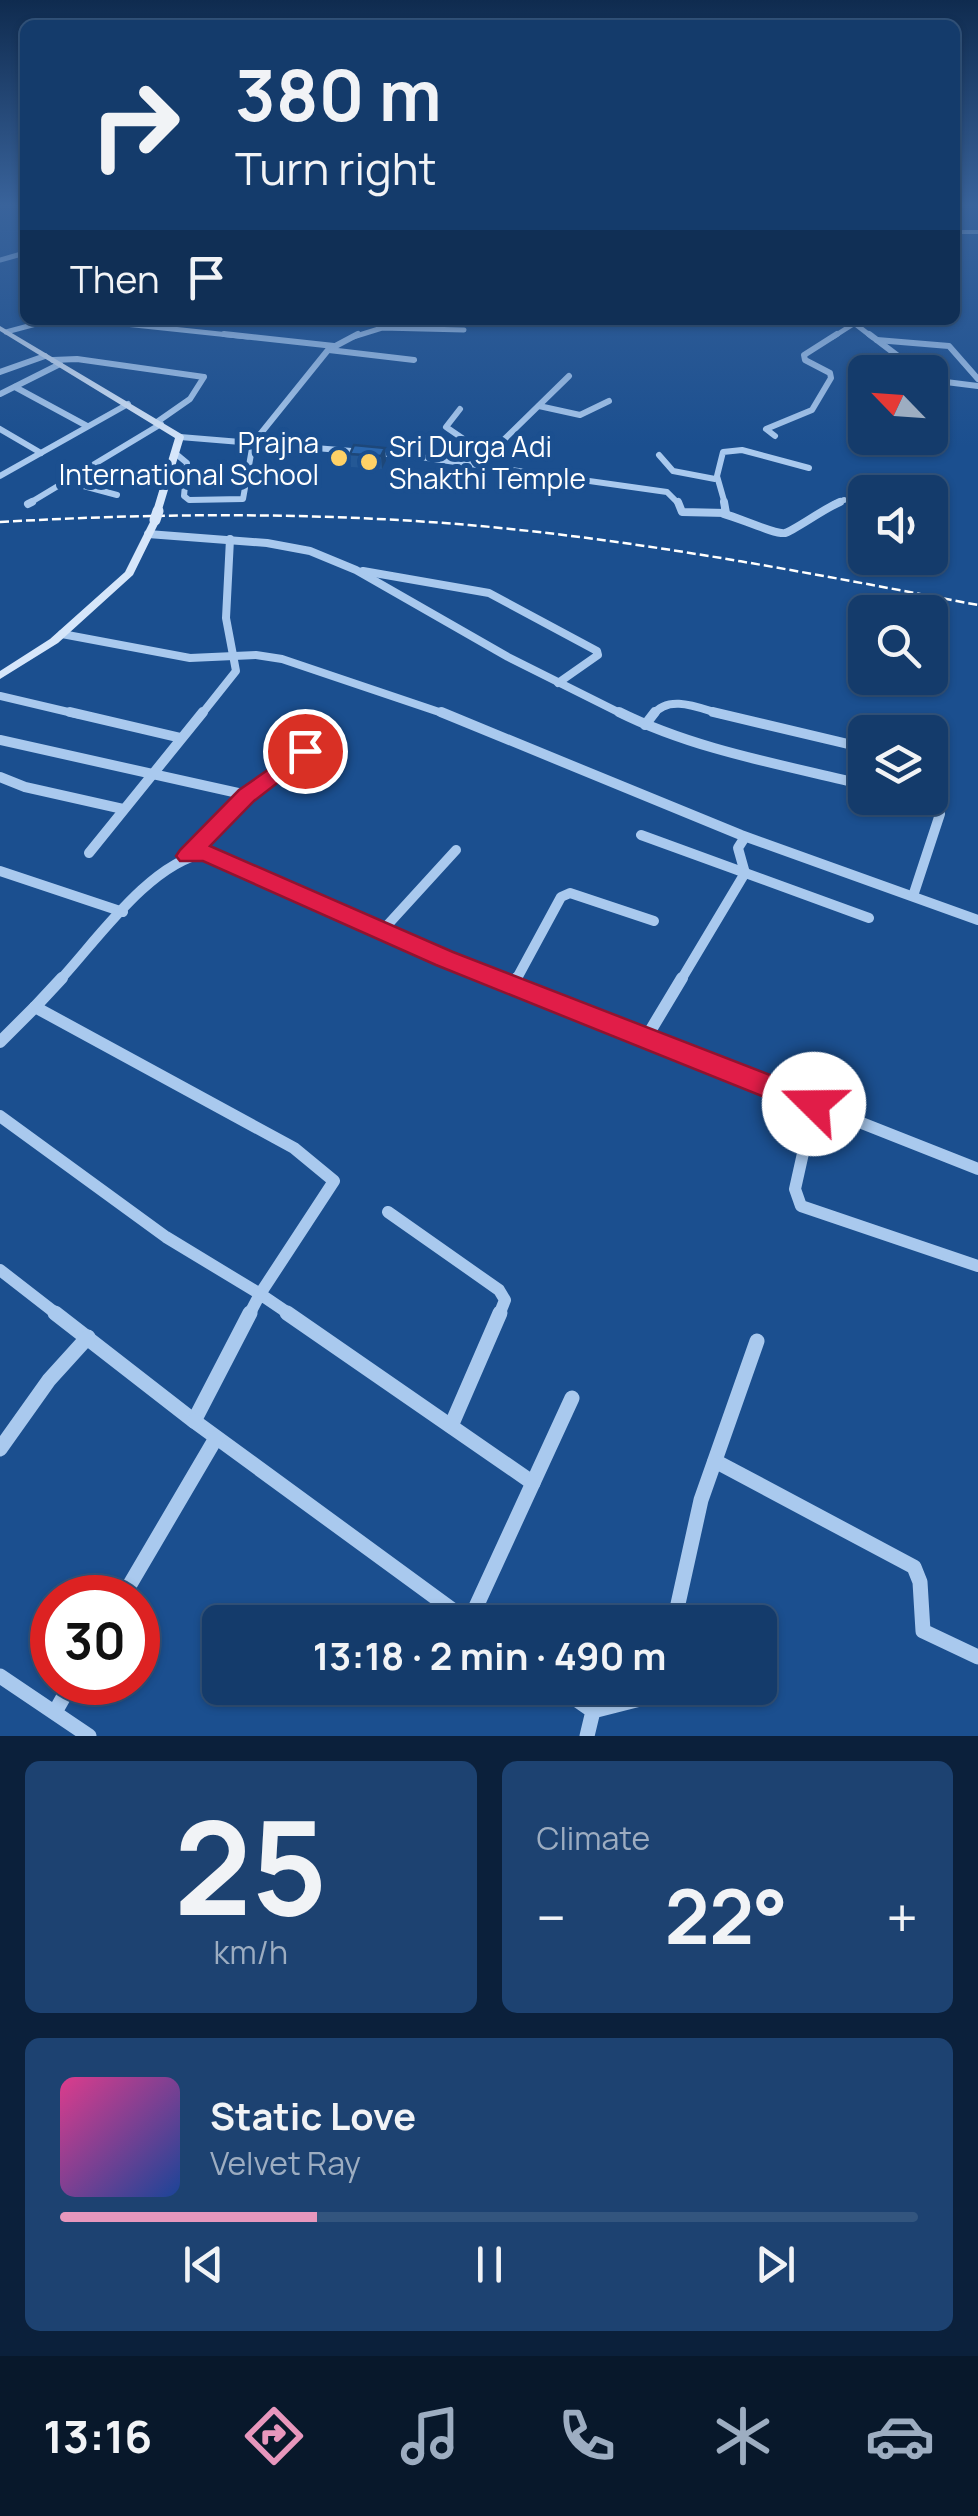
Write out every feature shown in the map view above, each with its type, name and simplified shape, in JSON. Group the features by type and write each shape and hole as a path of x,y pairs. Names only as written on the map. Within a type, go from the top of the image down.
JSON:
{"street":[{"path":"2,330 26,325"},
{"path":"131,325 414,360"},
{"path":"775,436 766,429 812,410 831,378 830,373 805,360 804,355 848,325"},
{"path":"856,325 897,355"},
{"path":"175,453 187,463 184,496 235,500 246,496 252,443 331,348 363,332 382,328 464,330"},
{"path":"2,330 180,436 479,464 667,492 676,498 682,512 724,514 760,524 774,533 787,533 815,512 844,500"},
{"path":"877,340 949,346 978,383"},
{"path":"0,394 52,360"},
{"path":"0,372 52,360 96,361 204,378 190,400 159,423 28,504"},
{"path":"479,464 570,376"},
{"path":"948,381 978,383"},
{"path":"15,386 87,426"},
{"path":"539,406 580,415 609,401"},
{"path":"0,476 128,404"},
{"path":"460,409 446,427 464,440 460,462"},
{"path":"0,429 41,452"},
{"path":"0,676 6,668 62,634 129,573 156,516 180,436"},
{"path":"724,514 725,492 715,479 714,468 727,450 742,450 809,468"},
{"path":"659,455 673,471 715,479"},
{"path":"66,481 117,495"},
{"path":"148,534 230,539 310,550 356,570 558,682 645,725 848,780"},
{"path":"89,853 236,672 226,618 230,539"},
{"path":"356,570 489,592 597,651 598,655 558,682"},
{"path":"62,634 190,658 230,654 282,660 482,726 745,837 978,920"},
{"path":"0,696 182,738"},
{"path":"645,725 660,705 670,702 848,744"},
{"path":"0,740 247,796"},
{"path":"0,1042 162,870 188,856 247,796 305,751"},
{"path":"0,777 25,787 123,809"},
{"path":"912,896 940,815"},
{"path":"641,835 869,918"},
{"path":"646,1038 745,873 738,848 745,837"},
{"path":"382,931 456,850"},
{"path":"188,856 205,853 513,985 978,1169"},
{"path":"0,871 123,912"},
{"path":"513,985 561,896 570,893 654,921"},
{"path":"35,1007 294,1148 334,1181 260,1294 194,1421"},
{"path":"814,1104 794,1189 801,1206 978,1266"},
{"path":"0,1116 166,1236 260,1294 533,1483"},
{"path":"388,1212 499,1290 505,1300 451,1426"},
{"path":"0,1270 216,1438 469,1622 572,1398"},
{"path":"0,1449 49,1380 88,1337"},
{"path":"678,1605 701,1500 757,1341"},
{"path":"136,1575 216,1438"},
{"path":"715,1461 914,1567 920,1582 923,1631 978,1658"},
{"path":"0,1676 89,1736"},
{"path":"55,1712 59,1705"},
{"path":"584,1705 593,1711 618,1705"},
{"path":"586,1736 593,1711"}],"building":[{"path":"354,445 385,448 381,456 350,454"}],"railway":[{"path":"0,522 235,515 469,525 661,548 978,605"}],"place":[{"name":"Prajna International School","path":"339,458"},
{"name":"Sri Durga Adi Shakthi Temple","path":"369,462"}],"route":[{"path":"305,751 247,796 188,856 205,853 445,958 814,1104"}]}
